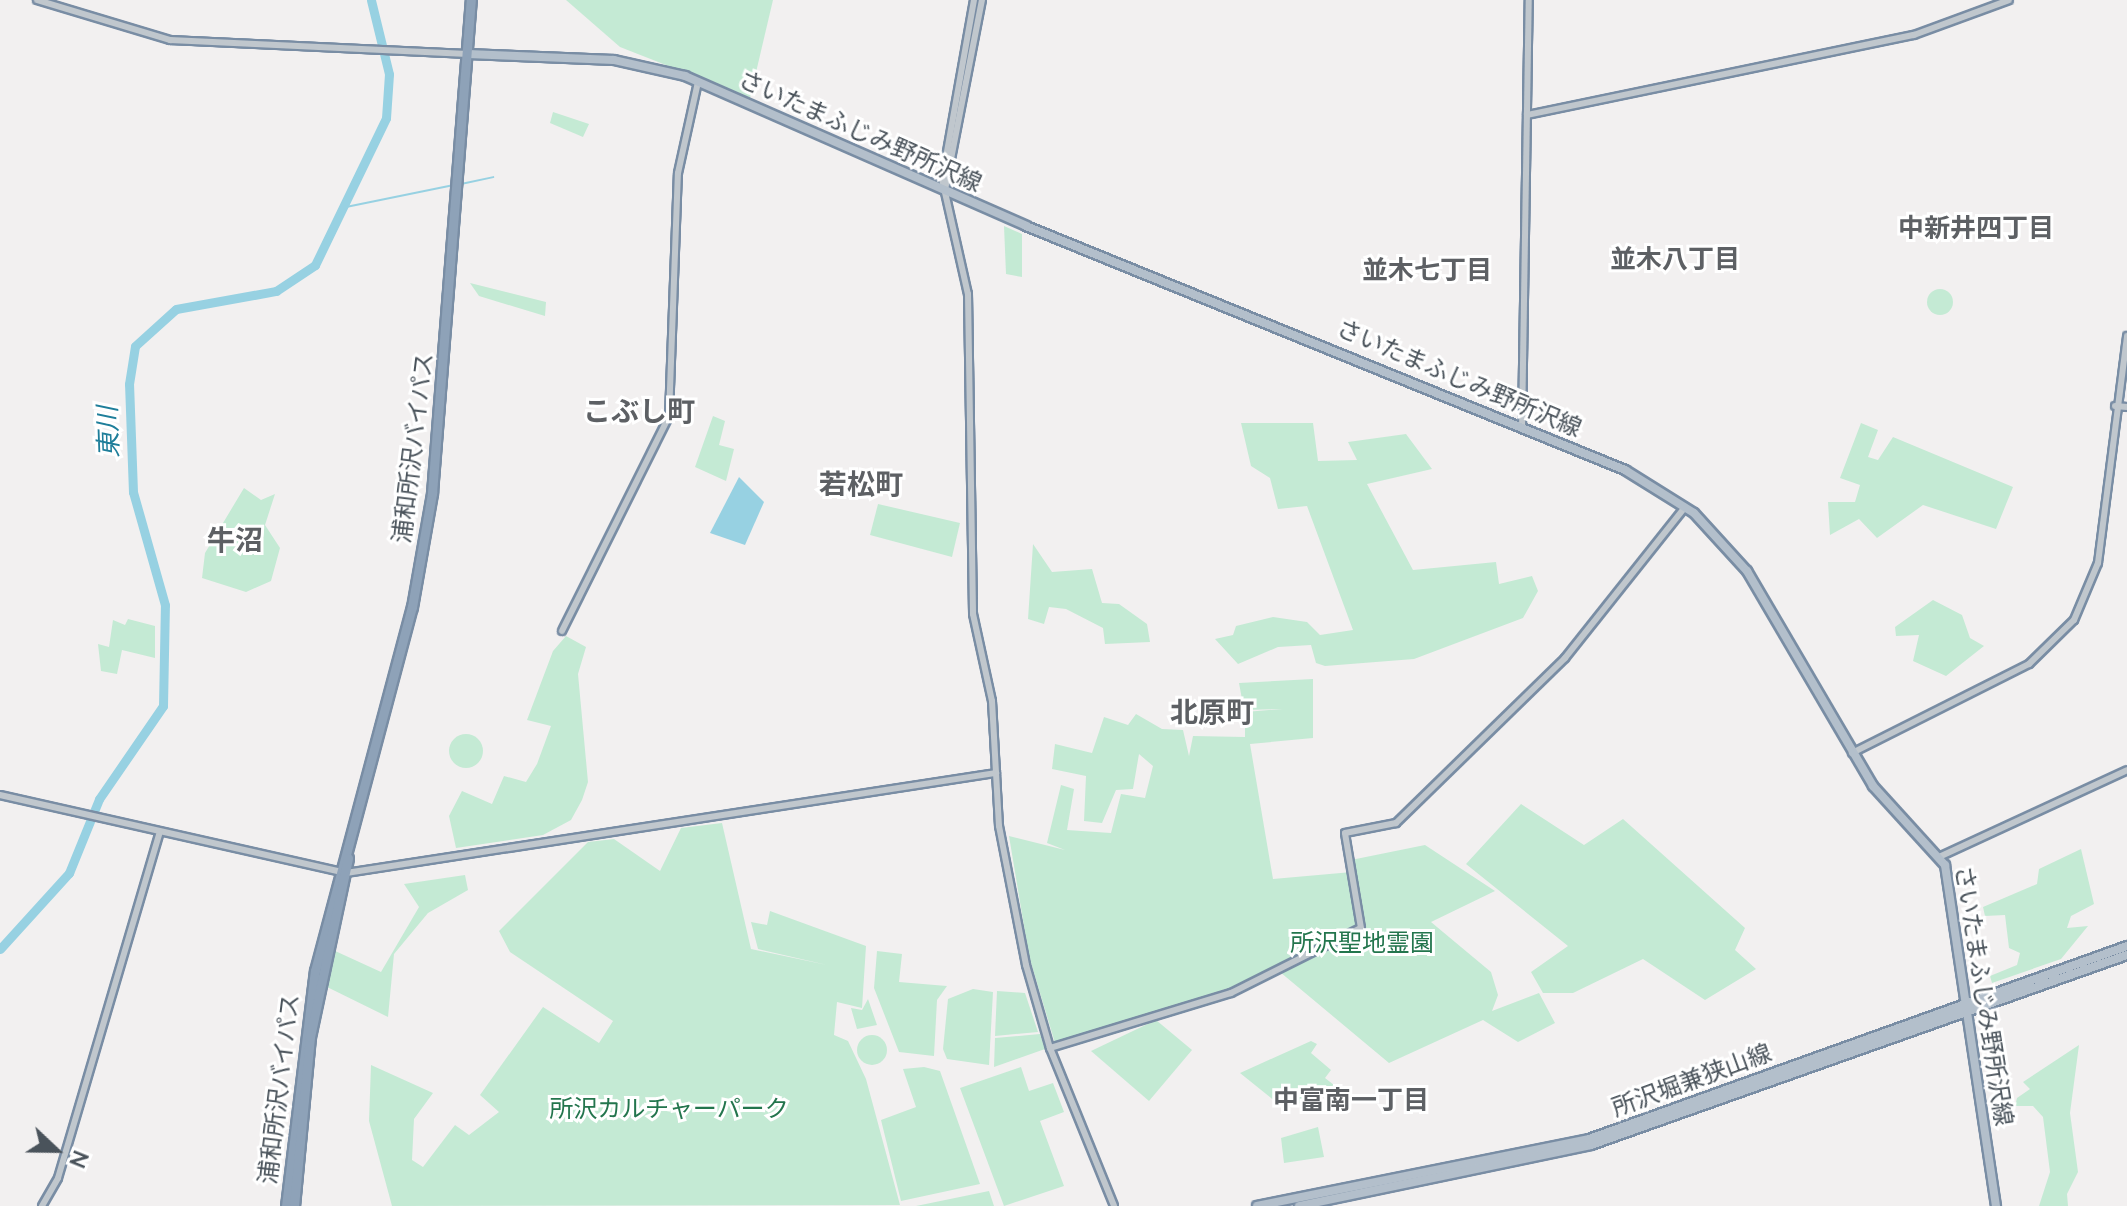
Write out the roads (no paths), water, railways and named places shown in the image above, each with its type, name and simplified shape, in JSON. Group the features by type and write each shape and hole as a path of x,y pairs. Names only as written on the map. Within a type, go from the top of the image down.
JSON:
{"highway":[{"name":"浦和所沢バイパス","path":"286,1206 303,1036 412,607 432,493 459,184 471,0"},
{"name":"浦和所沢バイパス","path":"294,1206 310,1037 342,873"}],"main road":[{"name":"さいたまふじみ野所沢線","path":"468,54 623,61 698,82 945,190 1635,474 1685,507 1747,571 1852,753 1892,811 1939,857 1967,1007 1996,1206"},
{"name":"所沢堀兼狭山線","path":"1967,1007 2127,946"},
{"name":"所沢堀兼狭山線","path":"1299,1206 1589,1139 1967,1007 2127,955"},
{"name":"所沢堀兼狭山線","path":"1257,1206 1338,1199"}],"street":[{"path":"37,0 170,40 468,54"},
{"path":"974,0 945,190 967,281 973,614 994,714 1004,860 1050,1048 1114,1206"},
{"path":"945,190 982,0"},
{"path":"1522,428 1529,0"},
{"path":"1527,115 1914,35 2009,0"},
{"path":"562,631 669,416 678,173 698,82"},
{"path":"1852,753 2029,664 2063,634 2096,572 2115,406 2127,336"},
{"path":"2115,406 2127,407"},
{"path":"1050,1048 1231,993 1361,928 1345,833 1396,823 1565,658 1685,507"},
{"path":"1939,857 2127,770"},
{"path":"0,795 342,873 996,773"},
{"path":"42,1206 58,1178 160,832"}],"water":[{"path":"739,477 764,502 745,545 710,533"}],"waterway":[{"name":"東川","path":"0,949 69,873 99,799 163,706 165,605 133,492 129,384 135,346 176,309 276,291 315,265 386,118 389,74 371,0"},
{"path":"461,184 493,177"},
{"path":"346,207 454,185"}],"district":[{"name":"中新井四丁目","path":"1976,229"},
{"name":"並木八丁目","path":"1675,260"},
{"name":"並木七丁目","path":"1427,271"},
{"name":"こぶし町","path":"639,412"},
{"name":"若松町","path":"861,485"},
{"name":"牛沼","path":"235,541"},
{"name":"北原町","path":"1212,713"},
{"name":"中富南一丁目","path":"1351,1101"}],"park label":[{"name":"所沢聖地霊園","path":"1362,944"},
{"name":"所沢カルチャーパーク","path":"669,1110"}]}
